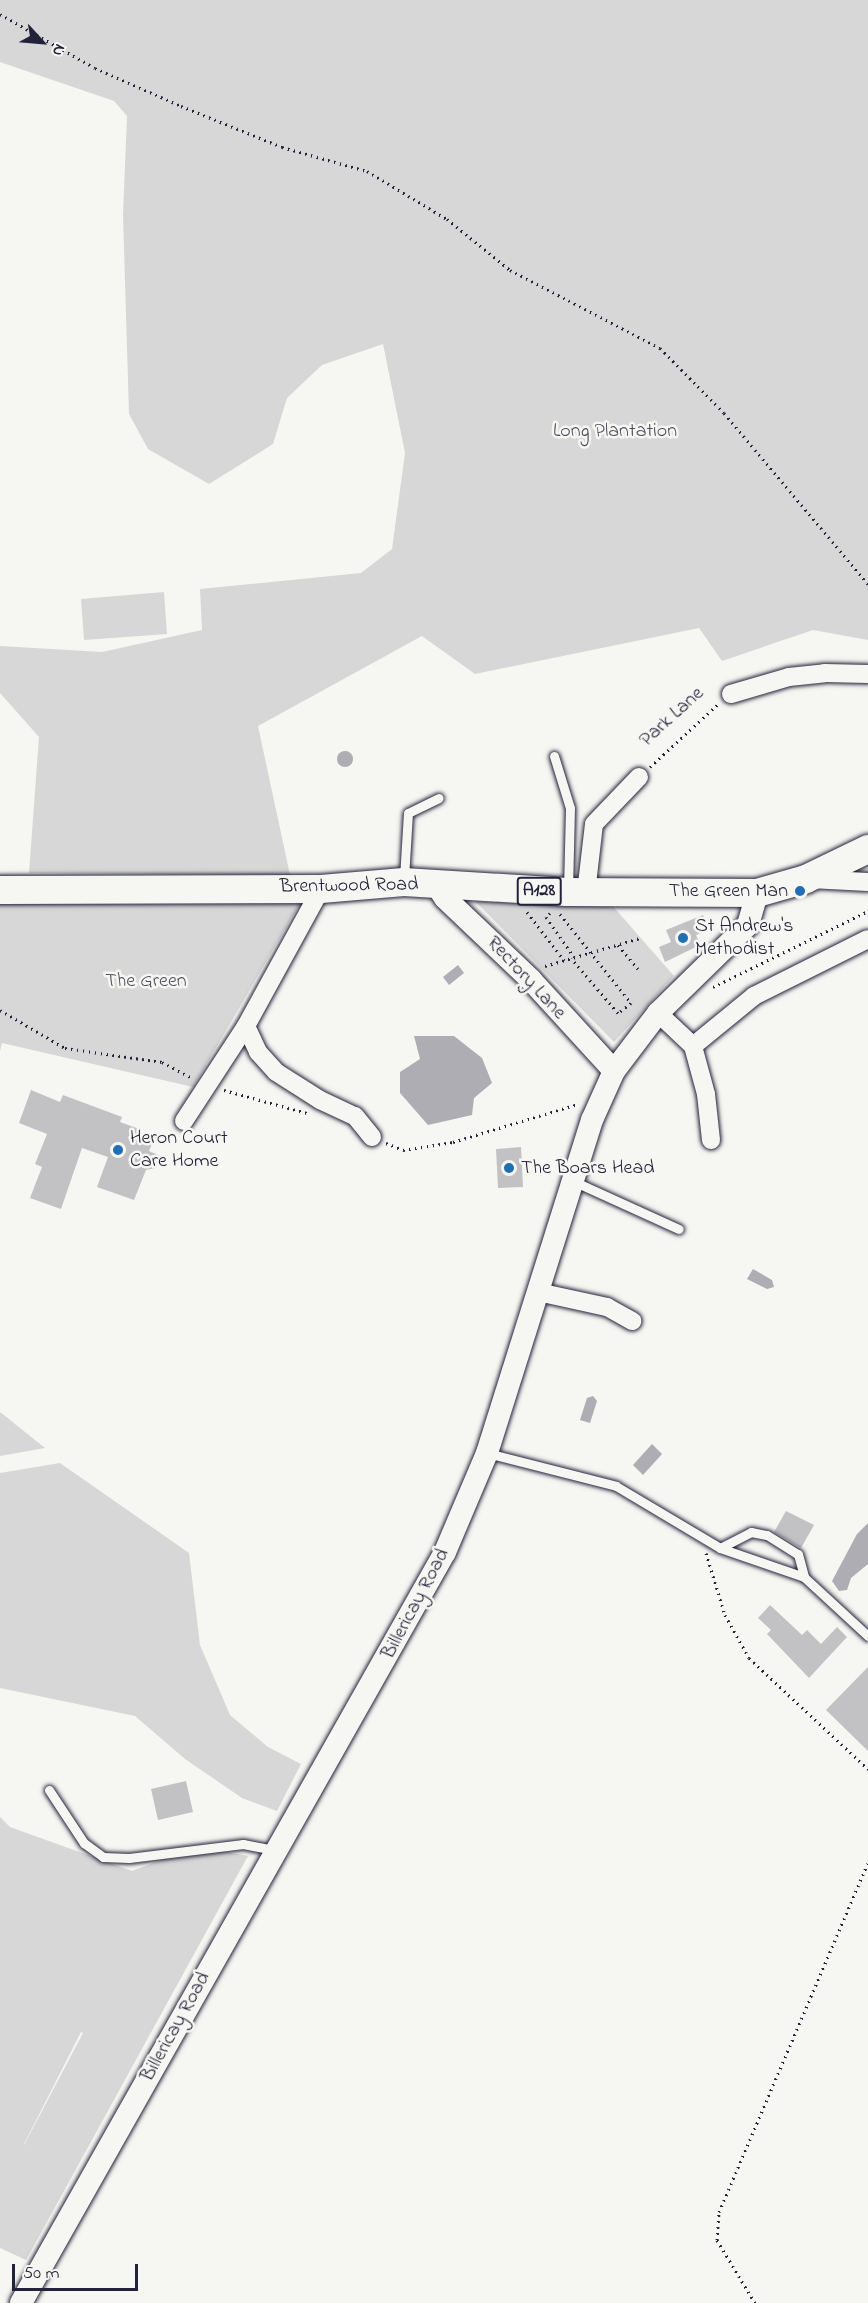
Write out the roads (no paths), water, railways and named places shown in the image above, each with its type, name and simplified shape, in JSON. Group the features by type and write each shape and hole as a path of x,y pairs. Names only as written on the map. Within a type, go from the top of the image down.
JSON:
{"main road":[{"name":"Brentwood Road","path":"0,890 321,889 404,882 437,886 577,892 757,893 806,879 868,849"}],"street":[{"name":"Park Lane","path":"731,694 789,677 825,673 868,674"},
{"name":"Park Lane","path":"577,892 594,824 639,777"},
{"path":"806,879 868,882"},
{"name":"Rectory Lane","path":"437,886 444,898 531,980 614,1071"},
{"path":"184,1121 246,1026 321,889"},
{"name":"Billericay Road","path":"21,2303 273,1850 405,1627 445,1552 487,1454 600,1098 614,1071 657,1013 748,925 757,893"},
{"path":"693,1046 754,996 868,939"},
{"path":"657,1013 693,1046 706,1094 711,1140"},
{"path":"246,1026 258,1052 276,1072 320,1100 355,1116 372,1137"},
{"path":"538,1292 607,1307 632,1321"}],"lane":[{"path":"554,756 570,808 577,892"},
{"path":"404,882 408,813 439,798"},
{"path":"573,1181 680,1229"},
{"path":"487,1454 616,1486 720,1548 804,1577 868,1636"},
{"path":"720,1548 751,1532 766,1534 798,1554 804,1577"},
{"path":"49,1790 84,1843 104,1857 129,1858 243,1844 273,1850"}],"place":[{"name":"The Green Man","path":"800,891"},
{"name":"St Andrew's Methodist","path":"683,938"},
{"name":"Heron Court Care Home","path":"118,1150"},
{"name":"The Boars Head","path":"509,1168"}],"park label":[{"name":"Long Plantation","path":"615,431"},
{"name":"The Green","path":"146,981"}]}
